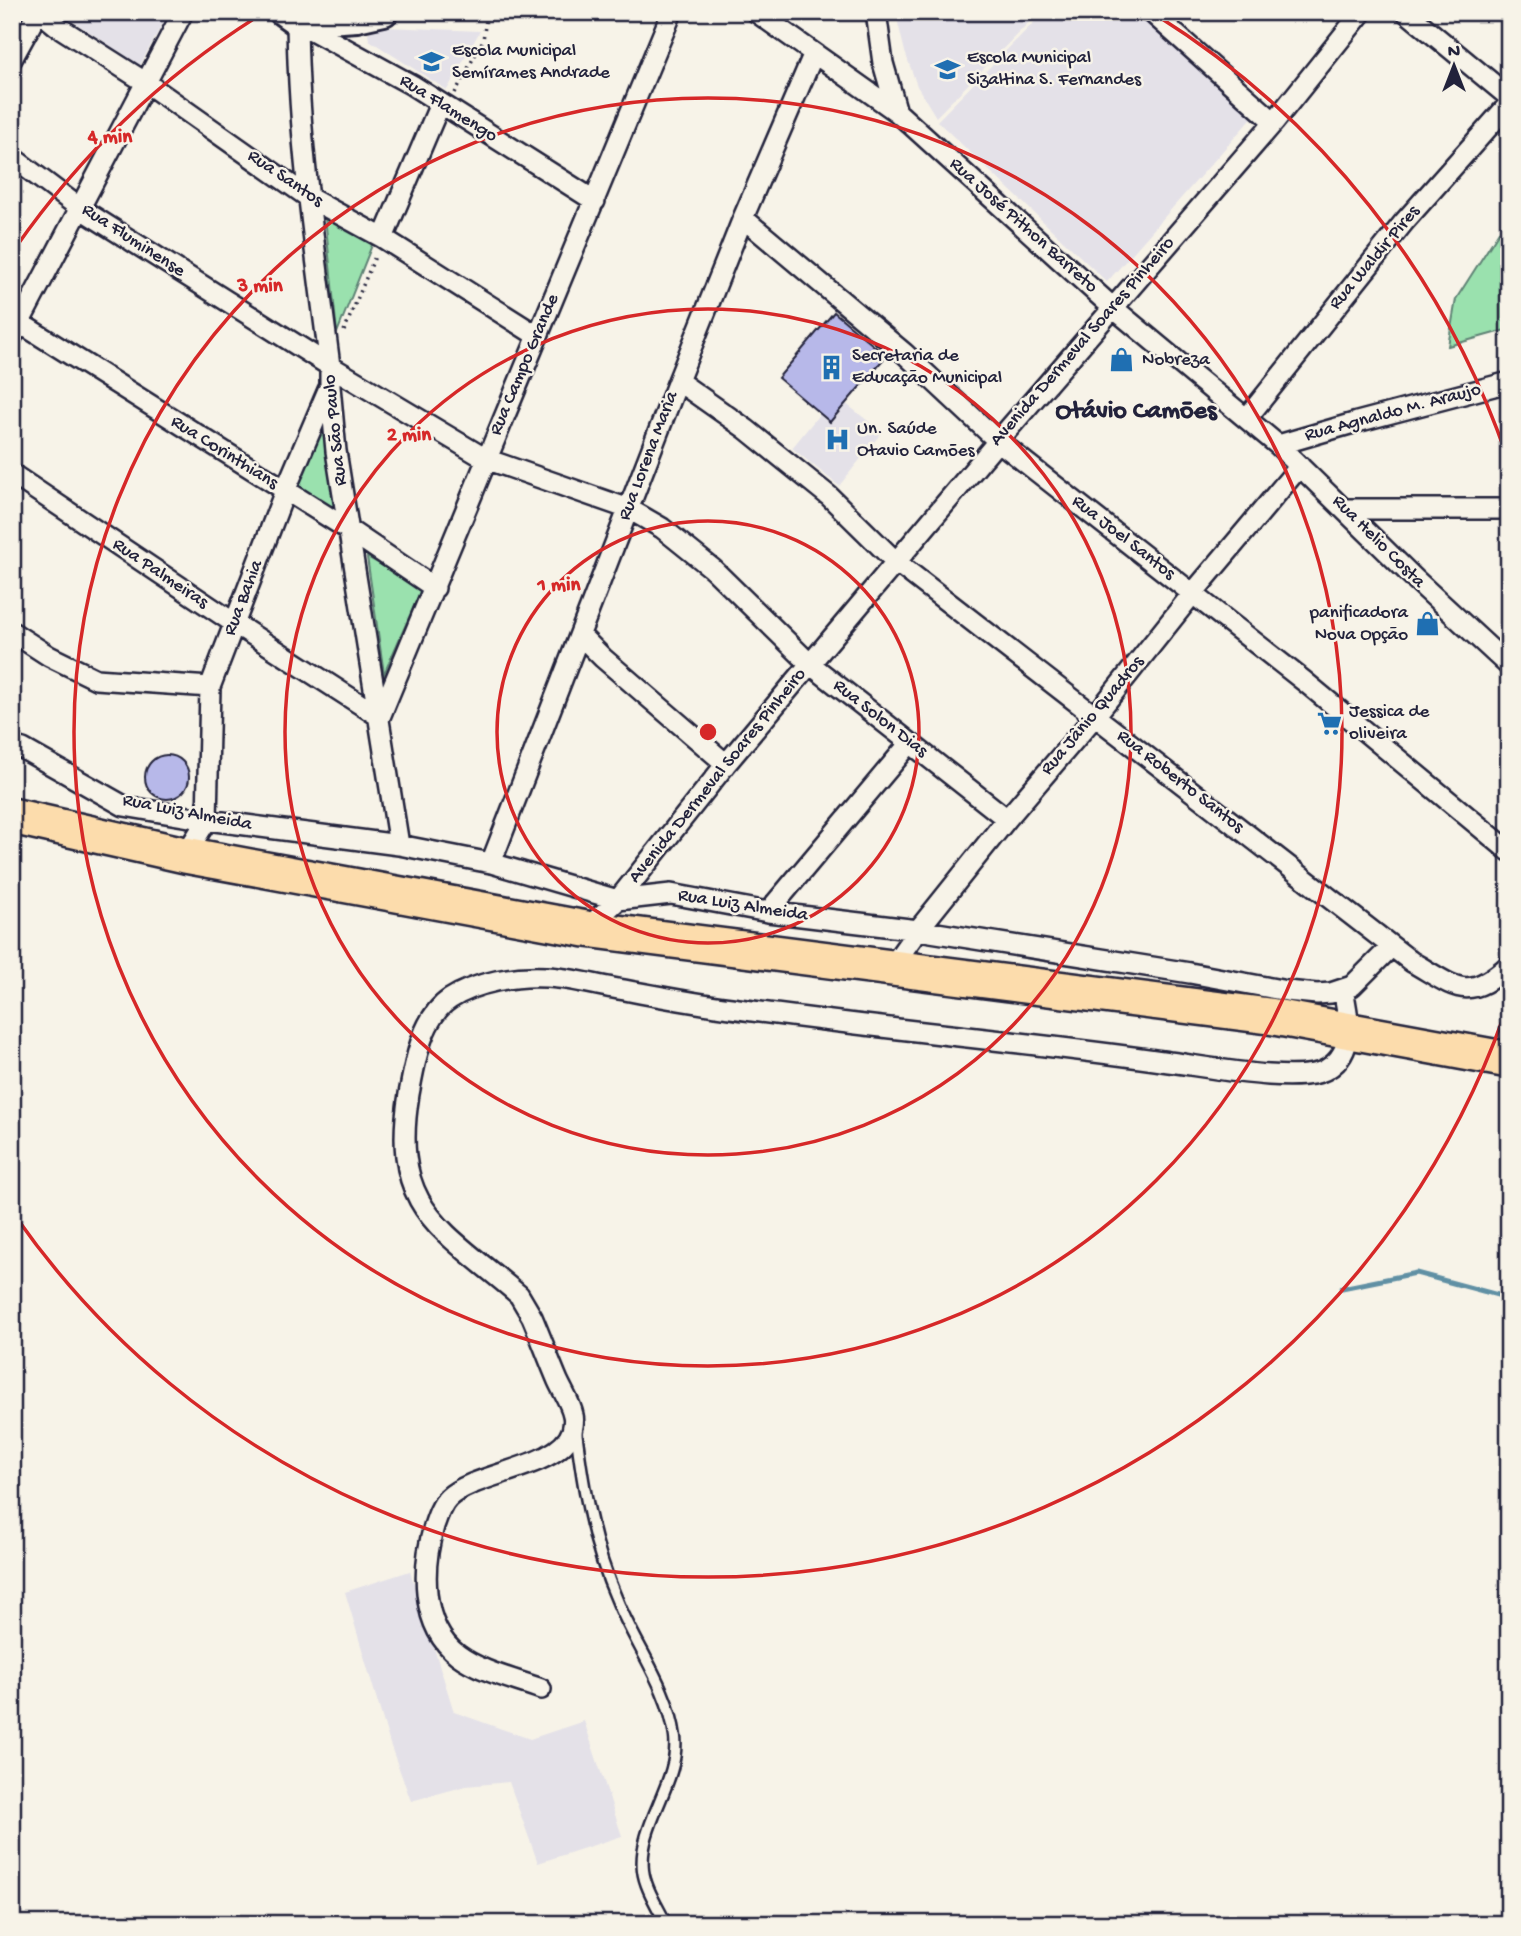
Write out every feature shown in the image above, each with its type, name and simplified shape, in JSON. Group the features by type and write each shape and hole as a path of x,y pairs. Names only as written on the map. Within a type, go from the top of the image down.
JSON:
{"highway":[{"path":"12,816 185,855 586,929 1269,1016 1509,1060"}],"street":[{"path":"12,59 39,12"},
{"name":"Rua Santos","path":"39,12 145,82 308,197 383,238 536,335"},
{"path":"15,326 81,209 183,12"},
{"path":"292,16 357,18 384,12"},
{"name":"Rua Campo Grande","path":"380,717 672,12"},
{"name":"Rua José Pithon Barreto","path":"756,12 776,29 814,52 897,113 1112,307 1247,418"},
{"path":"876,12 883,63 897,113"},
{"path":"1152,12 1274,121"},
{"name":"Avenida Dermeval Soares Pinheiro","path":"586,929 618,900 726,764 1112,307 1274,121 1362,12"},
{"path":"1406,12 1509,97"},
{"name":"Rua Flamengo","path":"292,16 412,85 595,201"},
{"name":"Rua São Paulo","path":"292,16 308,197 330,366 330,386 349,530 399,845"},
{"name":"Rua Lorena Maria","path":"491,863 678,381 743,218 814,52"},
{"path":"383,238 440,104"},
{"name":"Rua Waldir Pires","path":"1247,418 1404,222 1509,104"},
{"name":"Rua Fluminense","path":"12,157 81,209 330,366 486,459 629,509"},
{"name":"Rua Joel Santos","path":"743,218 904,353 998,441 1363,729 1509,851"},
{"name":"Rua Corinthians","path":"15,326 349,530 435,588"},
{"name":"Rua Roberto Santos","path":"678,381 746,429 829,496 896,562 1412,962 1455,985 1472,988 1490,981 1509,965"},
{"name":"Rua Agnaldo M. Araujo","path":"1278,445 1509,382"},
{"name":"Rua Bahia","path":"207,820 210,687 285,491 330,386"},
{"name":"Rua Helio Costa","path":"1247,418 1509,666"},
{"name":"Rua Jânio Quadros","path":"890,969 1007,819 1300,466"},
{"name":"Rua Palmeiras","path":"12,474 380,717"},
{"name":"Rua Solon Dias","path":"629,509 662,528 687,547 810,664 1007,819"},
{"path":"1346,509 1509,509"},
{"path":"12,632 49,656 96,679 210,687"},
{"path":"580,635 726,764"},
{"path":"768,912 910,743"},
{"name":"Rua Luiz Almeida","path":"12,746 23,749 124,806 207,820 399,845 491,863 618,900 671,894 768,912 918,930 1287,991 1317,994 1343,990"},
{"path":"185,855 207,820"},
{"path":"541,1689 475,1665 457,1654 447,1644 433,1618 426,1586 428,1553 436,1519 449,1497 468,1486 533,1463 562,1446 571,1434 574,1416 533,1317 524,1302 442,1231 420,1202 407,1174 404,1135 415,1064 430,1021 438,1009 460,993 502,980 547,977 733,1009 947,1033 1215,1069 1305,1075 1326,1070 1339,1058 1350,1029 1343,990 1360,980 1391,947"}],"lane":[{"path":"574,1416 584,1492 602,1562 661,1692 674,1731 676,1745 673,1758 661,1802 647,1832 644,1846 643,1873 666,1924"}],"path":[{"path":"440,104 453,97 469,69 483,40 487,12"},
{"path":"330,366 383,238"}],"shaded area":[{"path":"59,12 169,12 140,65"},
{"name":"Escola Municipal Sizaltina S. Fernandes","path":"900,12 1039,12 936,117 917,86 905,52 898,23"},
{"path":"1044,12 1140,12 1257,112 1107,282 937,121"},
{"name":"Escola Municipal Semírames Andrade","path":"372,28 480,31 447,90 369,40 368,34"},
{"name":"Un. Saúde Otavio Camões","path":"835,395 882,432 839,486 792,448"},
{"path":"410,1571 454,1712 530,1739 584,1721 622,1836 538,1863 509,1782 466,1786 411,1801 390,1744 345,1592"}],"green space":[{"path":"1509,216 1509,329 1448,346 1456,299"},
{"path":"325,217 374,240 337,333"},
{"path":"326,411 338,514 291,489"},
{"path":"367,557 422,588 384,674"}],"building":[{"name":"Secretaria de Educação Municipal","path":"834,312 886,356 830,422 778,378"},
{"path":"167,755 183,761 189,777 183,793 167,799 151,793 145,777 151,761"}],"waterway":[{"path":"1342,1288 1416,1273 1509,1298"}],"place":[{"name":"Escola Municipal Semírames Andrade","path":"432,62"},
{"name":"Escola Municipal Sizaltina S. Fernandes","path":"947,69"},
{"name":"Nobreza","path":"1122,360"},
{"name":"Secretaria de Educação Municipal","path":"832,367"},
{"name":"Un. Saúde Otavio Camões","path":"837,440"},
{"name":"panificadora Nova Opção","path":"1428,624"},
{"name":"Jessica de oliveira","path":"1329,723"}],"district":[{"name":"Otávio Camões","path":"1136,412"}]}
